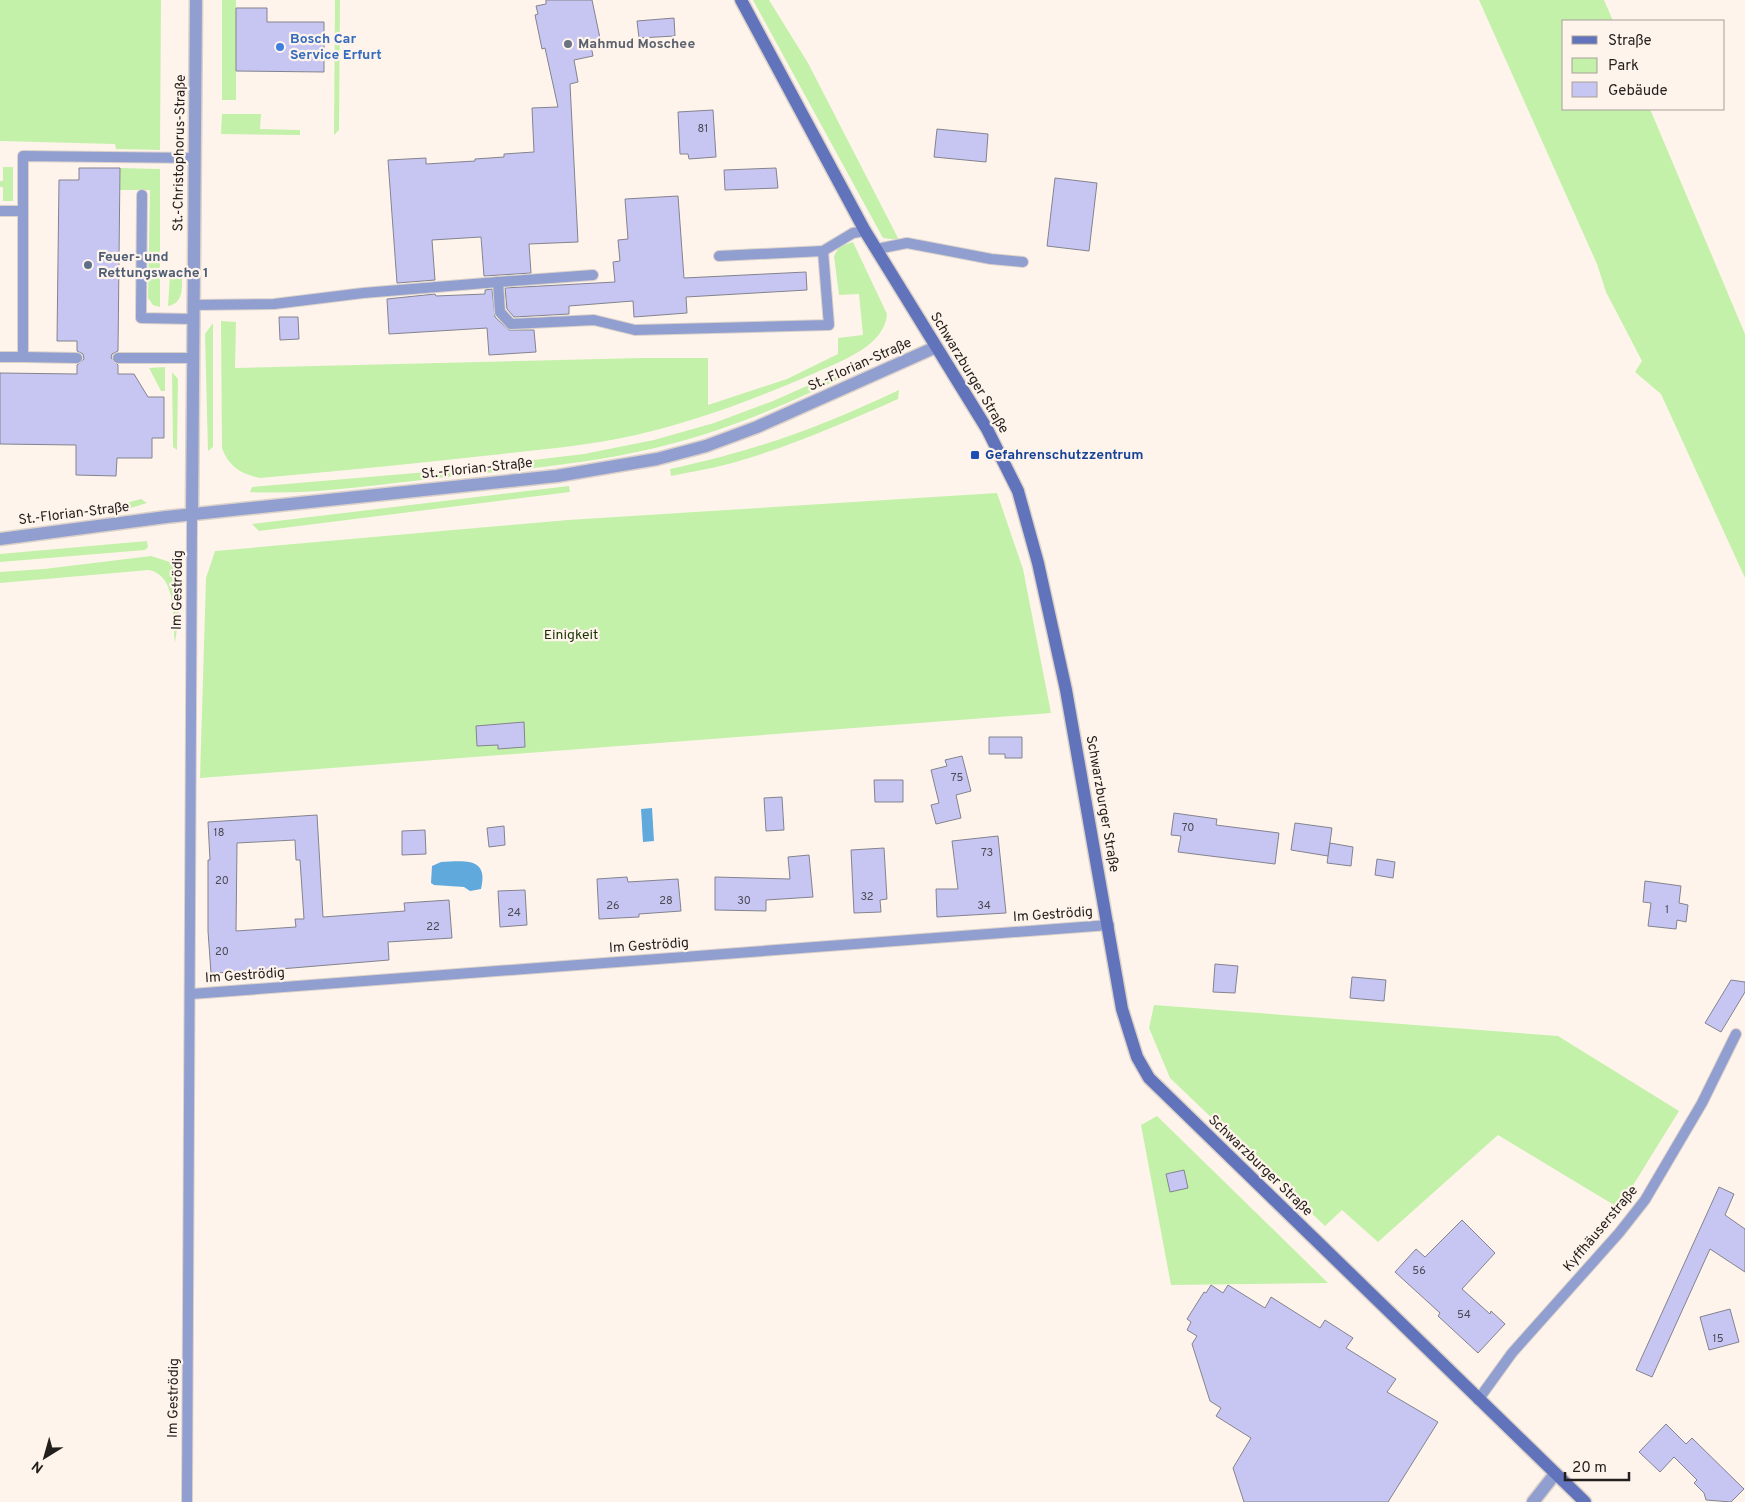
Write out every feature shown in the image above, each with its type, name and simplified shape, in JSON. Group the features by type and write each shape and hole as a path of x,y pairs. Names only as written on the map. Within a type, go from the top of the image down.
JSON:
{"street":[{"name":"St.-Christophorus-Straße","path":"192,516 196,0"},
{"name":"Schwarzburger Straße","path":"741,0 865,230 987,429 1018,491 1038,563 1066,690 1109,925 1122,1009 1138,1057 1149,1078 1585,1502"},
{"name":"St.-Florian-Straße","path":"0,538 166,517 192,516 557,476 657,459 706,446 757,427 936,347"},
{"path":"1535,1500 1555,1474"}],"lane":[{"path":"23,357 23,156 194,158"},
{"path":"142,195 141,318 193,319"},
{"path":"0,210 23,211"},
{"path":"719,256 823,251 853,233 865,230"},
{"path":"877,249 907,243 991,259 1023,262"},
{"path":"498,282 500,312 511,324 594,320 635,330 829,325 823,251"},
{"path":"193,305 274,304 363,293 593,275"},
{"path":"0,357 77,358"},
{"path":"118,358 193,358"},
{"name":"Im Geströdig","path":"186,1502 191,994 192,516"},
{"name":"Im Geströdig","path":"191,994 1109,925"},
{"name":"Kyffhäuserstraße","path":"1478,1400 1512,1354 1619,1233 1645,1200 1702,1103 1736,1034"}],"green space":[{"path":"0,0 161,0 160,150 116,149 115,144 0,141"},
{"path":"222,0 236,0 236,100 222,100"},
{"path":"335,0 340,0 339,130 334,135"},
{"path":"753,0 769,0 808,63 899,240 883,238"},
{"path":"1479,0 1604,0 1613,20 1562,20 1562,110 1650,110 1745,334 1745,578 1661,394 1635,372 1642,361 1606,292 1597,264"},
{"path":"222,114 261,114 260,129 300,130 300,135 221,134"},
{"path":"3,167 13,167 13,201 3,201 3,187 0,187 0,181 3,181"},
{"path":"120,168 160,169 160,307 153,305 148,298 150,190 119,190"},
{"path":"853,242 887,314 879,335 860,351 837,363 772,391 704,416 636,435 586,444 441,461 260,478 236,469 228,460 222,448 221,321 236,322 235,368 708,358 708,405 787,379 838,354 838,338 863,335 859,294 839,295 834,256 839,247"},
{"path":"170,275 182,275 182,290 177,302 168,306"},
{"path":"213,323 213,447 208,451 205,334"},
{"path":"863,361 869,364 791,401 738,423 683,441 628,454 547,466 344,489 274,493 250,492 252,487 439,471 584,454 654,440 714,423 773,401"},
{"path":"165,367 165,391 161,391 149,368"},
{"path":"172,372 178,379 177,450 173,447"},
{"path":"899,390 898,399 800,440 759,455 714,468 671,476 670,469 731,454 787,437 815,427"},
{"path":"569,486 570,492 259,531 252,524"},
{"name":"Einigkeit","path":"997,493 1023,569 1051,713 200,778 206,578 215,551 568,520"},
{"path":"141,499 147,503 121,511 93,514 96,506 126,503"},
{"path":"147,541 148,547 145,550 0,562 0,554"},
{"path":"151,556 170,562 177,581 179,612 175,643 172,600 169,589 165,581 158,574 149,570 0,583 0,572 44,569"},
{"path":"1154,1005 1558,1036 1679,1111 1619,1208 1498,1135 1378,1242 1342,1210 1325,1226 1170,1078 1149,1028"},
{"path":"1157,1116 1328,1283 1171,1285 1141,1125"}],"water":[{"path":"652,808 654,841 643,842 641,809"},
{"path":"458,861 473,863 478,866 482,871 481,889 470,891 464,887 434,885 431,883 432,866 441,862"}],"building":[{"path":"546,0 592,0 601,43 591,46 593,56 574,60 578,82 570,84 578,242 529,244 531,273 484,276 481,237 432,240 435,280 397,283 388,160 426,158 426,164 475,161 475,159 504,157 504,154 534,152 532,108 558,107 545,48 542,49 535,15 538,14 536,6 546,4"},
{"name":"Bosch Car Service Erfurt","path":"236,8 267,8 267,22 324,22 324,72 236,71"},
{"path":"674,18 675,36 639,38 637,21"},
{"path":"713,110 716,157 689,159 688,154 680,154 678,112"},
{"path":"937,129 988,134 986,162 934,157"},
{"name":"Feuer- und Rettungswache 1","path":"79,168 120,168 118,351 112,354 111,358 118,365 118,374 134,374 148,397 164,397 164,438 152,438 152,458 117,458 116,476 76,475 76,445 0,444 0,373 77,374 77,365 84,359 83,354 77,351 77,341 57,341 59,180 79,180"},
{"path":"776,168 778,188 725,190 724,170"},
{"path":"1055,178 1097,183 1089,251 1047,246"},
{"path":"678,196 684,278 806,272 807,290 686,297 687,313 634,317 633,301 569,306 569,314 514,317 507,309 505,288 615,282 613,262 620,261 618,240 628,239 625,199"},
{"path":"492,289 495,317 509,330 534,330 536,352 489,355 487,328 389,334 387,299 435,294 436,296 485,294 485,290"},
{"path":"279,317 298,317 299,339 280,340"},
{"path":"524,722 525,747 498,749 498,745 477,746 476,726"},
{"path":"989,737 1022,737 1022,758 1005,758 1005,754 989,754"},
{"path":"962,756 971,791 956,795 961,818 936,824 931,805 939,803 931,770 947,766 945,760"},
{"path":"874,780 903,780 903,802 875,802"},
{"path":"782,797 784,830 766,831 764,798"},
{"path":"1174,813 1217,819 1216,825 1279,833 1275,864 1178,852 1181,836 1171,835"},
{"path":"317,815 323,917 405,911 404,903 449,900 452,938 388,942 389,960 256,971 256,978 239,979 238,972 211,973 208,931 208,860 210,860 208,822","holes":["295,840 296,860 300,860 304,919 295,919 296,927 236,931 237,843"]},
{"path":"1295,823 1332,828 1328,856 1291,850"},
{"path":"504,826 505,845 489,847 487,828"},
{"path":"425,830 426,854 402,855 402,831"},
{"path":"998,836 1006,913 937,917 936,889 958,889 952,841"},
{"path":"1330,843 1353,847 1351,866 1327,863"},
{"path":"884,848 887,899 880,900 881,912 854,913 851,850"},
{"path":"809,855 813,897 766,900 766,911 715,910 715,877 790,879 788,857"},
{"path":"1377,859 1395,862 1393,878 1375,875"},
{"path":"627,877 628,882 678,879 681,911 639,914 639,917 599,919 597,879"},
{"path":"1645,881 1681,886 1679,903 1688,905 1686,922 1677,920 1676,929 1648,926 1651,903 1643,902"},
{"path":"525,890 527,925 500,927 498,891"},
{"path":"1215,964 1238,966 1235,993 1213,992"},
{"path":"1352,977 1386,980 1384,1001 1350,998"},
{"path":"1731,980 1745,982 1745,992 1721,1032 1705,1023"},
{"path":"1184,1170 1188,1188 1170,1192 1166,1174"},
{"path":"1719,1187 1734,1194 1725,1215 1745,1229 1745,1272 1710,1249 1652,1377 1636,1370"},
{"path":"1462,1220 1495,1253 1462,1289 1490,1314 1491,1311 1505,1324 1478,1353 1438,1316 1440,1313 1395,1272 1416,1249 1425,1257"},
{"path":"1211,1285 1223,1293 1228,1285 1265,1308 1271,1297 1320,1328 1325,1320 1353,1338 1346,1348 1396,1379 1387,1392 1438,1422 1388,1502 1244,1502 1233,1468 1251,1438 1216,1416 1221,1408 1210,1401 1192,1344 1197,1336 1187,1330 1191,1322 1187,1319 1204,1292 1206,1293"},
{"path":"1730,1309 1739,1342 1709,1350 1700,1317"},
{"path":"1666,1424 1686,1444 1692,1438 1744,1489 1731,1502 1706,1500 1704,1493 1694,1483 1697,1480 1674,1457 1660,1472 1639,1452"}],"place":[{"name":"Mahmud Moschee","path":"568,44"},
{"name":"Bosch Car Service Erfurt","path":"280,47"},
{"name":"Feuer- und Rettungswache 1","path":"88,265"},
{"name":"Gefahrenschutzzentrum","path":"975,455"}]}
